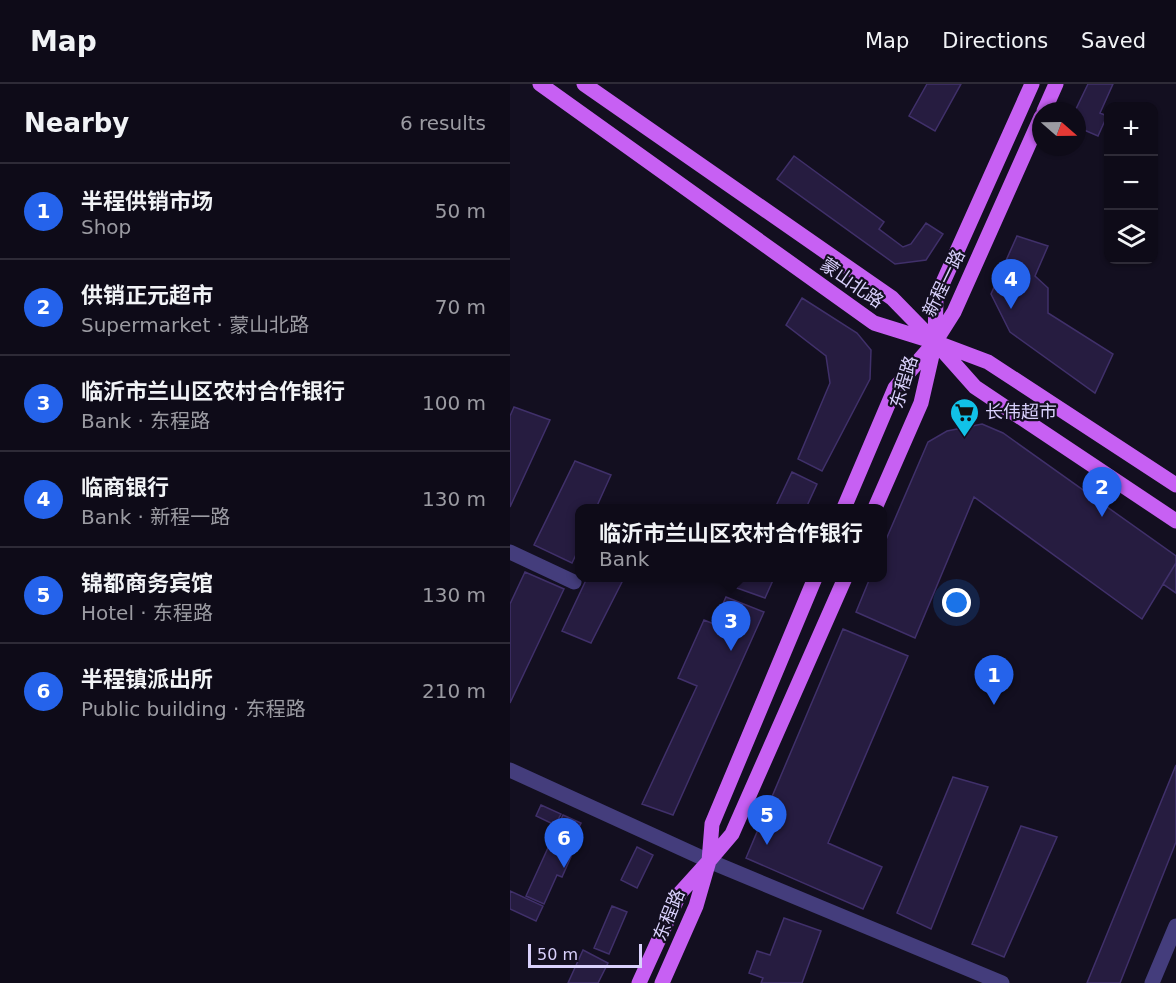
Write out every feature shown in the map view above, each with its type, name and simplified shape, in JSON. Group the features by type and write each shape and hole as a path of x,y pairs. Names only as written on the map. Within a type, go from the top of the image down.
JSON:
{"main road":[{"name":"蒙山北路","path":"540,84 874,323 988,362 1176,485"},
{"path":"584,84 892,298 975,387 1176,521"},
{"name":"新程一路","path":"935,342 936,298 1032,84"},
{"path":"1048,102 1056,84"},
{"name":"新程一路","path":"935,342 954,312 1032,137"},
{"name":"东程路","path":"846,504 895,388 935,342"},
{"name":"东程路","path":"877,504 921,403 935,342"},
{"name":"东程路","path":"662,983 696,906 709,861 712,824 813,582"},
{"name":"东程路","path":"639,983 680,893 732,834 843,582"}],"street":[{"path":"510,552 574,582"},
{"path":"510,770 709,861 1002,983"},
{"path":"1152,983 1176,926"}],"building":[{"path":"927,84 961,84 935,131 909,116"},
{"path":"1088,84 1113,84 1100,113 1104,115 1104,123 1098,136 1086,131 1086,102 1079,102"},
{"path":"794,156 884,222 879,229 903,247 911,244 926,223 943,234 926,260 895,264 777,179"},
{"path":"1017,236 1048,246 1035,276 1048,288 1048,313 1113,354 1095,393 1010,332 991,294"},
{"path":"802,298 857,333 871,350 870,379 822,471 798,459 830,383 826,356 786,325"},
{"path":"514,407 550,420 510,507 510,416"},
{"path":"982,424 1003,433 1176,556 1176,563 1142,619 974,497 915,638 856,612 868,582 887,582 887,537 928,442 947,431"},
{"path":"575,461 611,475 598,504 575,504 575,557 572,563 534,545"},
{"path":"792,472 817,484 808,504 777,504"},
{"path":"1176,563 1176,593 1163,584"},
{"path":"525,572 564,589 510,703 510,604"},
{"path":"585,582 622,582 591,643 562,631"},
{"path":"740,582 772,582 765,598 737,588"},
{"path":"726,597 764,612 673,815 642,804 697,686 678,678 704,620 714,624"},
{"path":"843,629 908,656 828,843 882,867 863,909 746,858"},
{"path":"1176,765 1176,842 1120,983 1087,983"},
{"path":"953,777 988,787 931,929 897,913"},
{"path":"541,805 561,814 555,825 536,816"},
{"path":"563,815 581,823 569,848 574,850 562,877 557,875 544,904 526,896"},
{"path":"1021,826 1057,837 1004,957 972,944"},
{"path":"637,847 653,855 637,888 621,880"},
{"path":"510,891 543,906 536,921 510,909"},
{"path":"612,906 627,912 609,954 594,948"},
{"path":"784,918 821,931 802,983 761,983 763,978 749,973 757,951 770,955"},
{"path":"583,950 608,963 598,983 568,983"}],"place":[{"name":"临商银行","path":"1011,309"},
{"name":"长伟超市","path":"964,438"},
{"name":"供销正元超市","path":"1102,517"},
{"name":"临沂市兰山区农村合作银行","path":"731,651"},
{"name":"半程供销市场","path":"994,705"},
{"name":"锦都商务宾馆","path":"767,845"},
{"name":"半程镇派出所","path":"564,868"}]}
